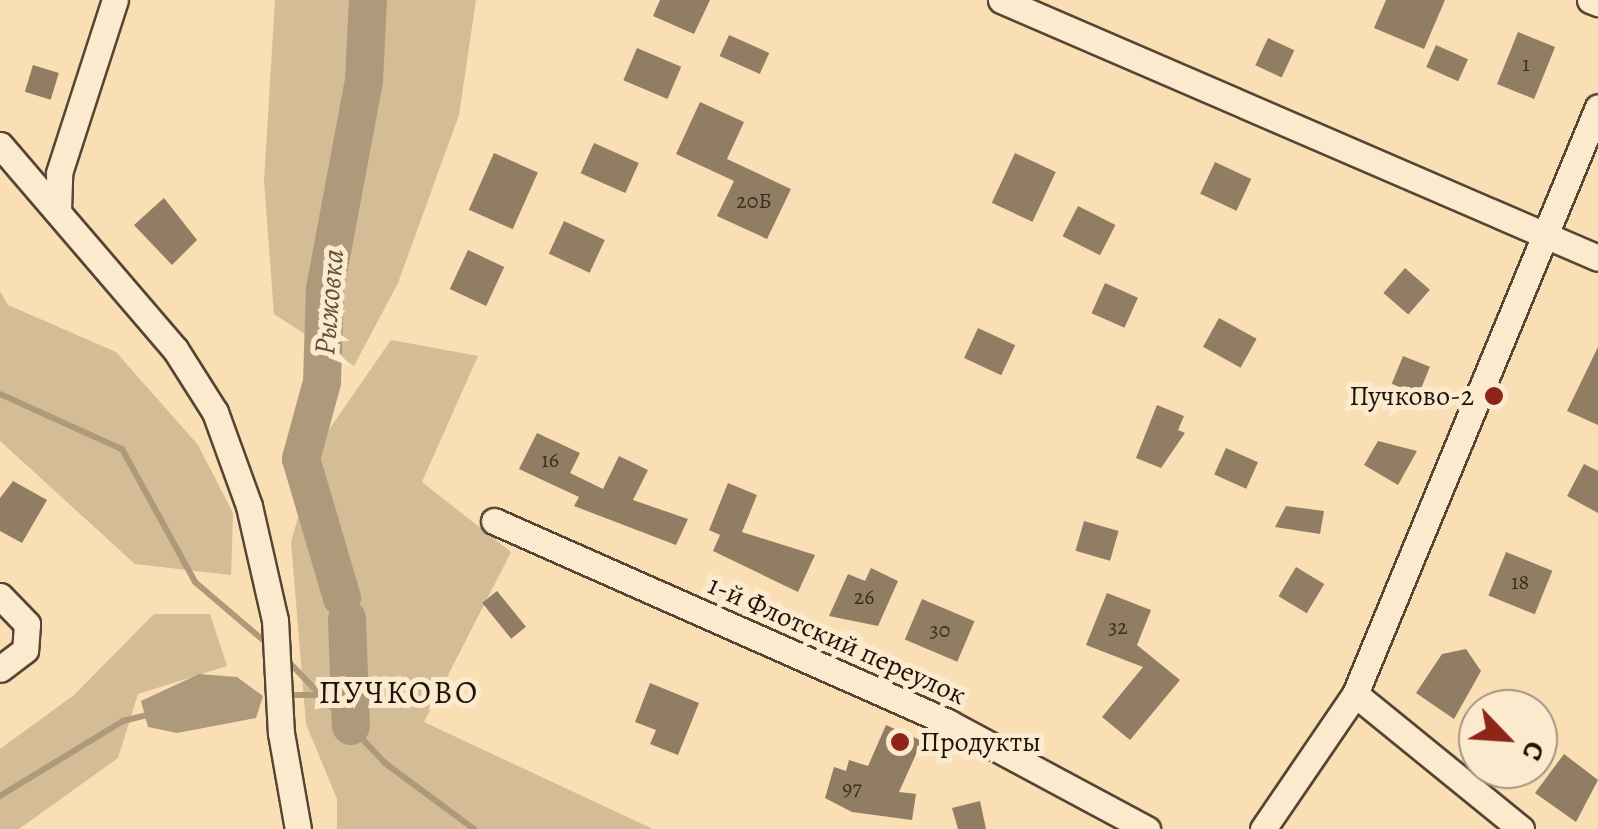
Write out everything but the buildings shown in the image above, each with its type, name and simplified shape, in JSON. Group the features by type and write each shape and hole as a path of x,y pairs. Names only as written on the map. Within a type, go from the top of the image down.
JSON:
{"street":[{"path":"58,210 58,173 115,0"},
{"path":"1001,0 1598,258"},
{"path":"1590,0 1598,3"},
{"path":"1262,829 1356,694 1598,107"},
{"path":"0,145 175,349 215,412 249,506 275,620 281,733 298,829"},
{"name":"1-й Флотский переулок","path":"494,522 949,723 1147,829"},
{"path":"0,596 28,624 24,650 0,670"},
{"path":"1356,694 1520,829"}],"shaded area":[{"path":"275,0 476,0 459,115 398,283 354,366 274,314 264,181"},
{"path":"0,291 8,305 116,352 198,445 233,513 231,575 135,564 0,441"},
{"path":"391,340 478,356 422,482 511,552 424,722 653,829 337,829 337,799 306,724 291,542 319,444"},
{"path":"154,614 210,614 227,666 138,694 118,758 19,829 0,829 0,749 74,695"},
{"path":"199,674 237,677 263,696 256,718 177,733 148,727 141,701"}],"waterway":[{"name":"Рыжовка","path":"342,598 301,459 322,382 325,289 364,81 368,0"},
{"path":"0,394 122,449 195,582 270,646"},
{"name":"Рыжовка","path":"347,619 351,726"},
{"path":"287,660 385,763 474,829"},
{"path":"287,695 323,695"},
{"path":"0,796 123,721 152,714"}],"place":[{"name":"Пучково-2","path":"1494,396"},
{"name":"Продукты","path":"900,742"}],"district":[{"name":"ПУЧКОВО","path":"399,692"}]}
